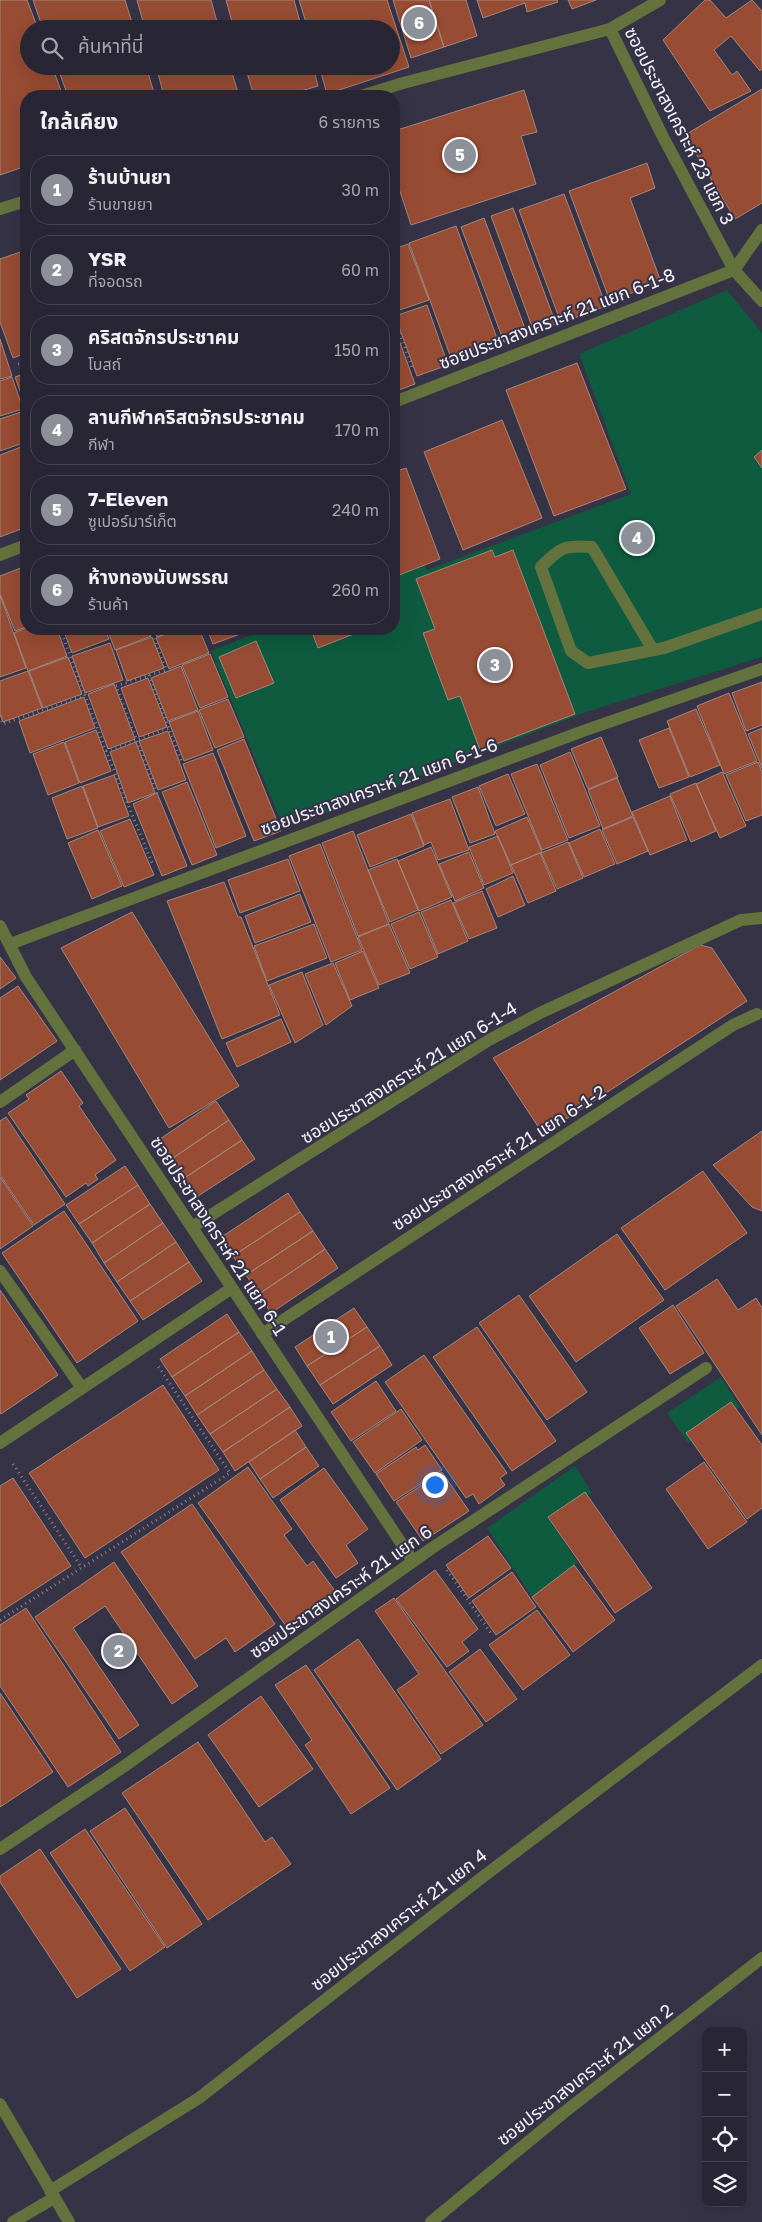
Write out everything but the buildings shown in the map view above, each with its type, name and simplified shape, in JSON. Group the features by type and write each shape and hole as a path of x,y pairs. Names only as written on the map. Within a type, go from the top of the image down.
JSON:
{"street":[{"path":"610,29 660,0"},
{"name":"ซอยประชาสงเคราะห์ 23 แยก 3","path":"380,90 610,29 662,135 734,270 762,301"},
{"path":"0,209 20,203"},
{"path":"734,270 762,230"},
{"name":"ซอยประชาสงเคราะห์ 21 แยก 6-1-8","path":"400,400 734,270"},
{"path":"653,650 592,547 569,545 554,553 541,567 571,651 588,662 664,648 762,614"},
{"path":"0,555 20,547"},
{"name":"ซอยประชาสงเคราะห์ 21 แยก 6-1-6","path":"10,944 586,730 762,669"},
{"name":"ซอยประชาสงเคราะห์ 21 แยก 6-1-4","path":"192,1227 489,1040 542,1012 741,920 762,918"},
{"name":"ซอยประชาสงเคราะห์ 21 แยก 6-1","path":"0,926 26,977 414,1561"},
{"name":"ซอยประชาสงเคราะห์ 21 แยก 6-1-2","path":"262,1334 733,1025 760,1015"},
{"path":"0,1102 75,1050"},
{"path":"0,1271 82,1388"},
{"path":"0,1443 232,1288"},
{"name":"ซอยประชาสงเคราะห์ 21 แยก 6","path":"0,1849 131,1761 432,1548 706,1368"},
{"name":"ซอยประชาสงเคราะห์ 21 แยก 4","path":"13,2222 52,2194 199,2098 484,1876 762,1665"},
{"name":"ซอยประชาสงเคราะห์ 21 แยก 2","path":"431,2222 562,2114 762,1958"},
{"path":"0,2104 69,2222"}],"path":[{"path":"400,335 421,391"},
{"path":"62,635 106,752 162,886"},
{"path":"153,635 166,670 116,686 157,793"},
{"path":"149,675 182,763"},
{"path":"0,716 1,724 85,695"},
{"path":"106,752 169,728"},
{"path":"0,1620 230,1473 145,1346"},
{"path":"11,1460 82,1568"},
{"path":"432,1548 492,1636"}],"green space":[{"path":"727,290 762,333 762,657 586,712 284,829 211,651 251,635 400,635 400,575 424,565 427,570 631,494 579,354"},
{"path":"721,1377 740,1407 688,1443 667,1413"},
{"path":"575,1466 592,1493 548,1517 578,1563 532,1597 487,1528"}],"place":[{"name":"ห้างทองนับพรรณ","path":"419,23"},
{"name":"7-Eleven","path":"460,155"},
{"name":"ลานกีฬาคริสตจักรประชาคม","path":"637,538"},
{"name":"คริสตจักรประชาคม","path":"495,665"},
{"name":"ร้านบ้านยา","path":"331,1337"},
{"name":"YSR","path":"119,1651"}]}
